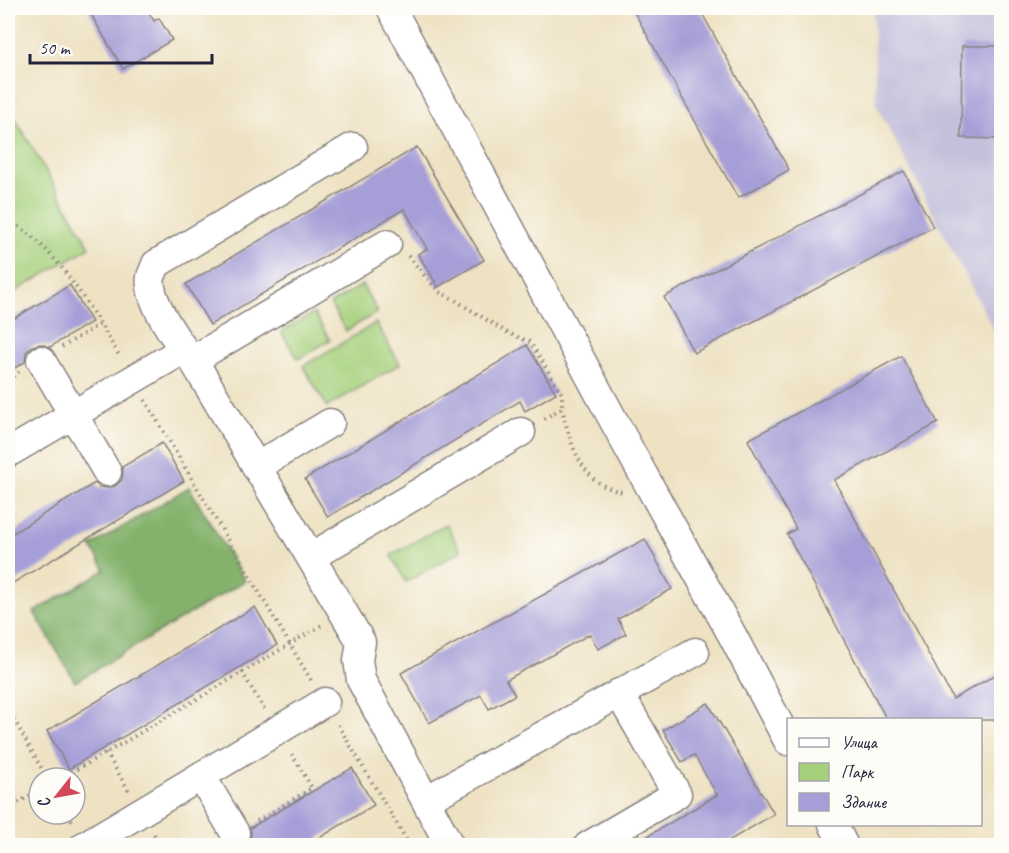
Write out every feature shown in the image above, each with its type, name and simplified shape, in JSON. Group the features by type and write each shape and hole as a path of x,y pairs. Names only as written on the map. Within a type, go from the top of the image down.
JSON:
{"lane":[{"path":"391,8 787,737"},
{"path":"353,147 156,264 150,279 161,313 361,642 358,660 361,680 450,846"},
{"path":"8,453 133,379 188,355 387,244"},
{"path":"41,360 107,472"},
{"path":"256,467 330,423"},
{"path":"311,557 520,432"},
{"path":"426,800 696,651"},
{"path":"588,846 676,794 620,693"},
{"path":"84,846 325,702"},
{"path":"201,776 235,833"},
{"path":"834,826 844,846"}],"path":[{"path":"8,220 38,241 66,275 100,324 410,846"},
{"path":"387,244 403,251 439,292 506,332 531,342 562,394 562,408 569,437 582,465 597,483 615,491 655,496"},
{"path":"520,432 562,408"},
{"path":"83,766 343,612"},
{"path":"8,709 40,766"},
{"path":"235,833 312,788"},
{"path":"8,809 27,797"}],"shaded area":[{"path":"873,8 1001,8 1001,344 876,104"}],"green space":[{"path":"8,106 90,247 8,296"},
{"path":"362,285 378,312 346,331 330,304"},
{"path":"314,313 330,340 298,359 281,332"},
{"path":"376,323 400,364 327,407 303,366"},
{"path":"189,487 245,581 75,682 34,612 105,570 91,546"},
{"path":"446,524 461,551 406,582 391,555"}],"building":[{"path":"87,8 146,8 154,21 159,18 172,40 123,69"},
{"path":"632,8 699,8 789,170 738,198"},
{"path":"962,46 1002,46 1002,139 961,138"},
{"path":"417,147 484,260 438,287 418,254 427,249 404,209 210,325 186,284"},
{"path":"904,171 933,227 694,353 664,297"},
{"path":"70,285 92,322 50,347 41,344 32,346 26,352 25,362 8,372 8,322"},
{"path":"527,345 556,393 525,411 520,401 328,517 305,479"},
{"path":"901,356 938,423 834,480 953,699 1002,671 1002,720 886,718 787,534 796,529 748,440"},
{"path":"162,443 184,481 8,586 8,536 95,483 99,487 115,486 122,480 122,467"},
{"path":"645,539 672,589 618,619 626,634 598,649 590,634 506,680 515,695 489,709 481,695 429,723 401,673"},
{"path":"255,607 277,645 74,766 67,766 47,731"},
{"path":"708,703 774,814 720,846 631,846 717,795 694,755 682,762 663,730"},
{"path":"352,768 374,805 306,846 245,846 250,840 250,828"}]}
